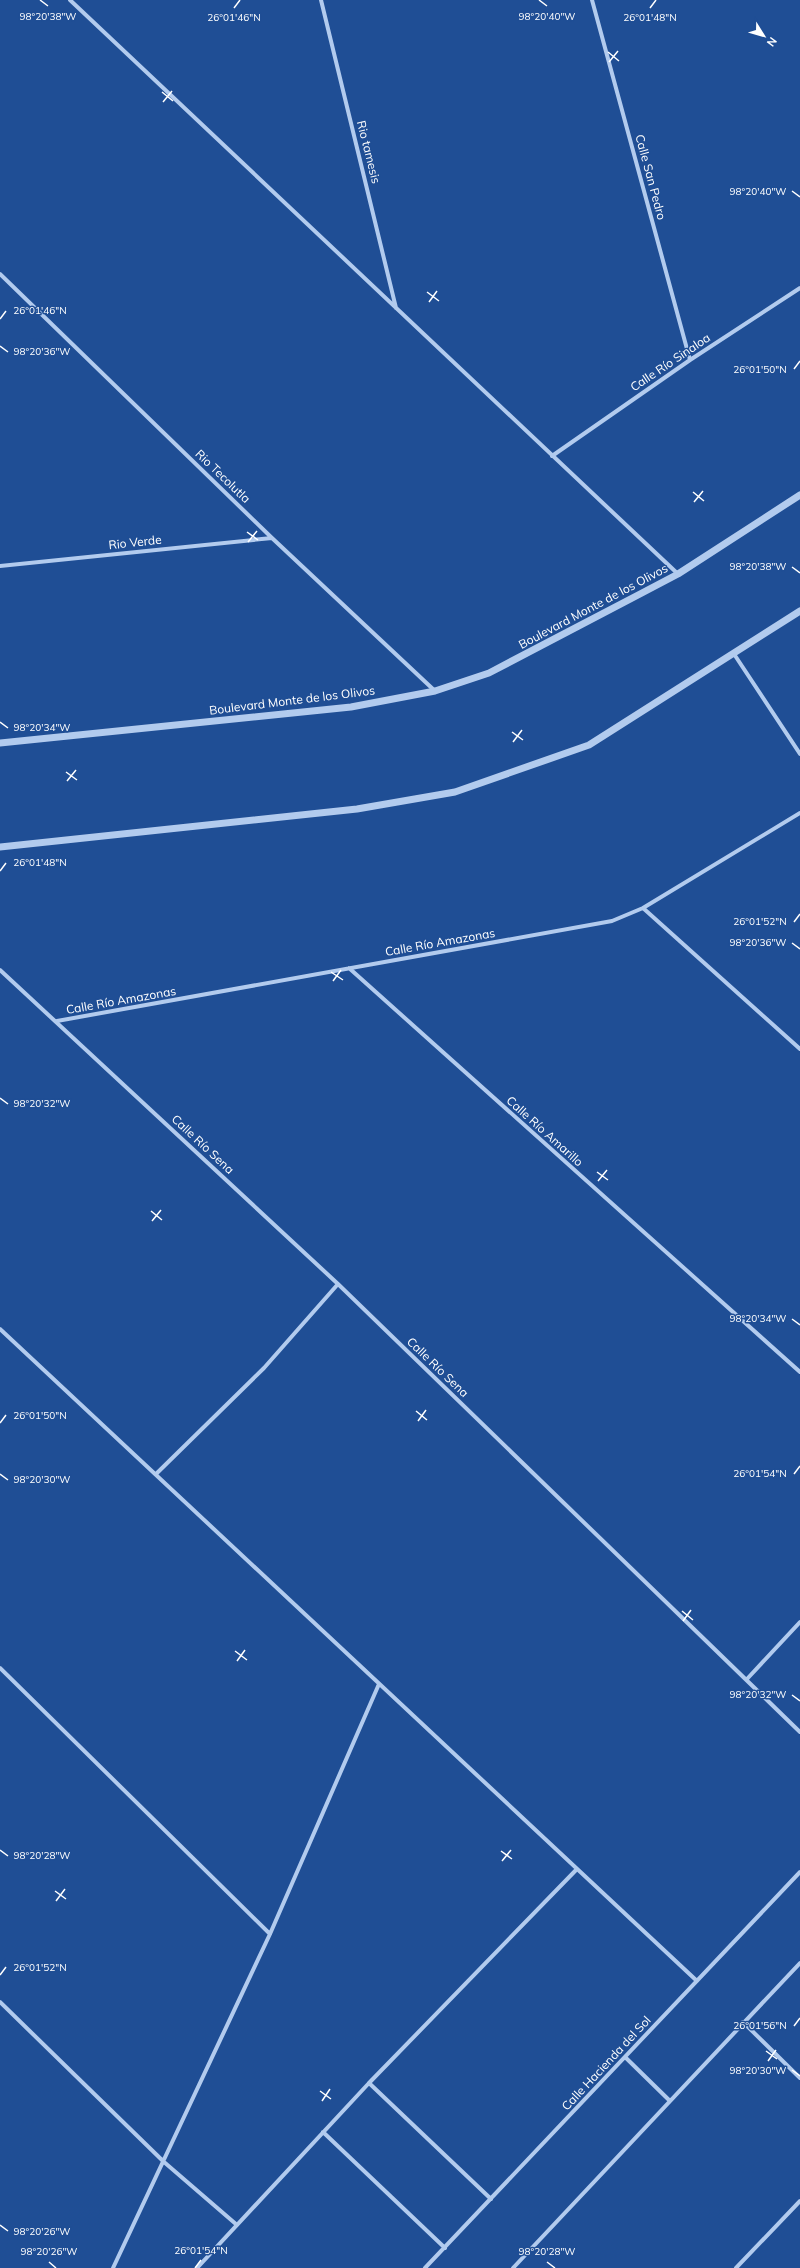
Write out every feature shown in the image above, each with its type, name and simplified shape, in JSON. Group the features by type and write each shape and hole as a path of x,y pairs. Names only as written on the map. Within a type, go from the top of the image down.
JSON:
{"street":[{"path":"70,0 678,574"},
{"name":"Rio tamesis","path":"321,0 396,308"},
{"name":"Calle San Pedro","path":"592,0 690,360"},
{"name":"Rio Tecolutla","path":"0,274 272,538 435,691"},
{"name":"Calle Río Sinaloa","path":"552,456 690,360 800,288"},
{"name":"Boulevard Monte de los Olivos","path":"0,743 351,707 435,691 489,672 678,574 800,495"},
{"name":"Rio Verde","path":"0,566 272,538"},
{"path":"0,846 357,809 455,792 589,745 800,611"},
{"path":"734,654 800,754"},
{"name":"Calle Río Amazonas","path":"57,1021 612,921 643,908 800,814"},
{"path":"643,908 800,1049"},
{"name":"Calle Río Amarillo","path":"349,968 800,1372"},
{"name":"Calle Río Sena","path":"0,970 57,1021 338,1284 800,1732"},
{"path":"156,1474 264,1368 338,1284"},
{"path":"0,1329 697,1981"},
{"path":"747,1679 800,1622"},
{"path":"0,1668 270,1934"},
{"path":"113,2268 270,1934 379,1684"},
{"path":"196,2268 369,2083 577,1869"},
{"name":"Calle Hacienda del Sol","path":"425,2268 800,1872"},
{"path":"513,2268 800,1963"},
{"path":"0,2002 164,2162 236,2225"},
{"path":"743,2022 800,2078"},
{"path":"625,2057 670,2101"},
{"path":"369,2083 491,2199"},
{"path":"323,2132 445,2248"},
{"path":"736,2268 800,2200"}]}
